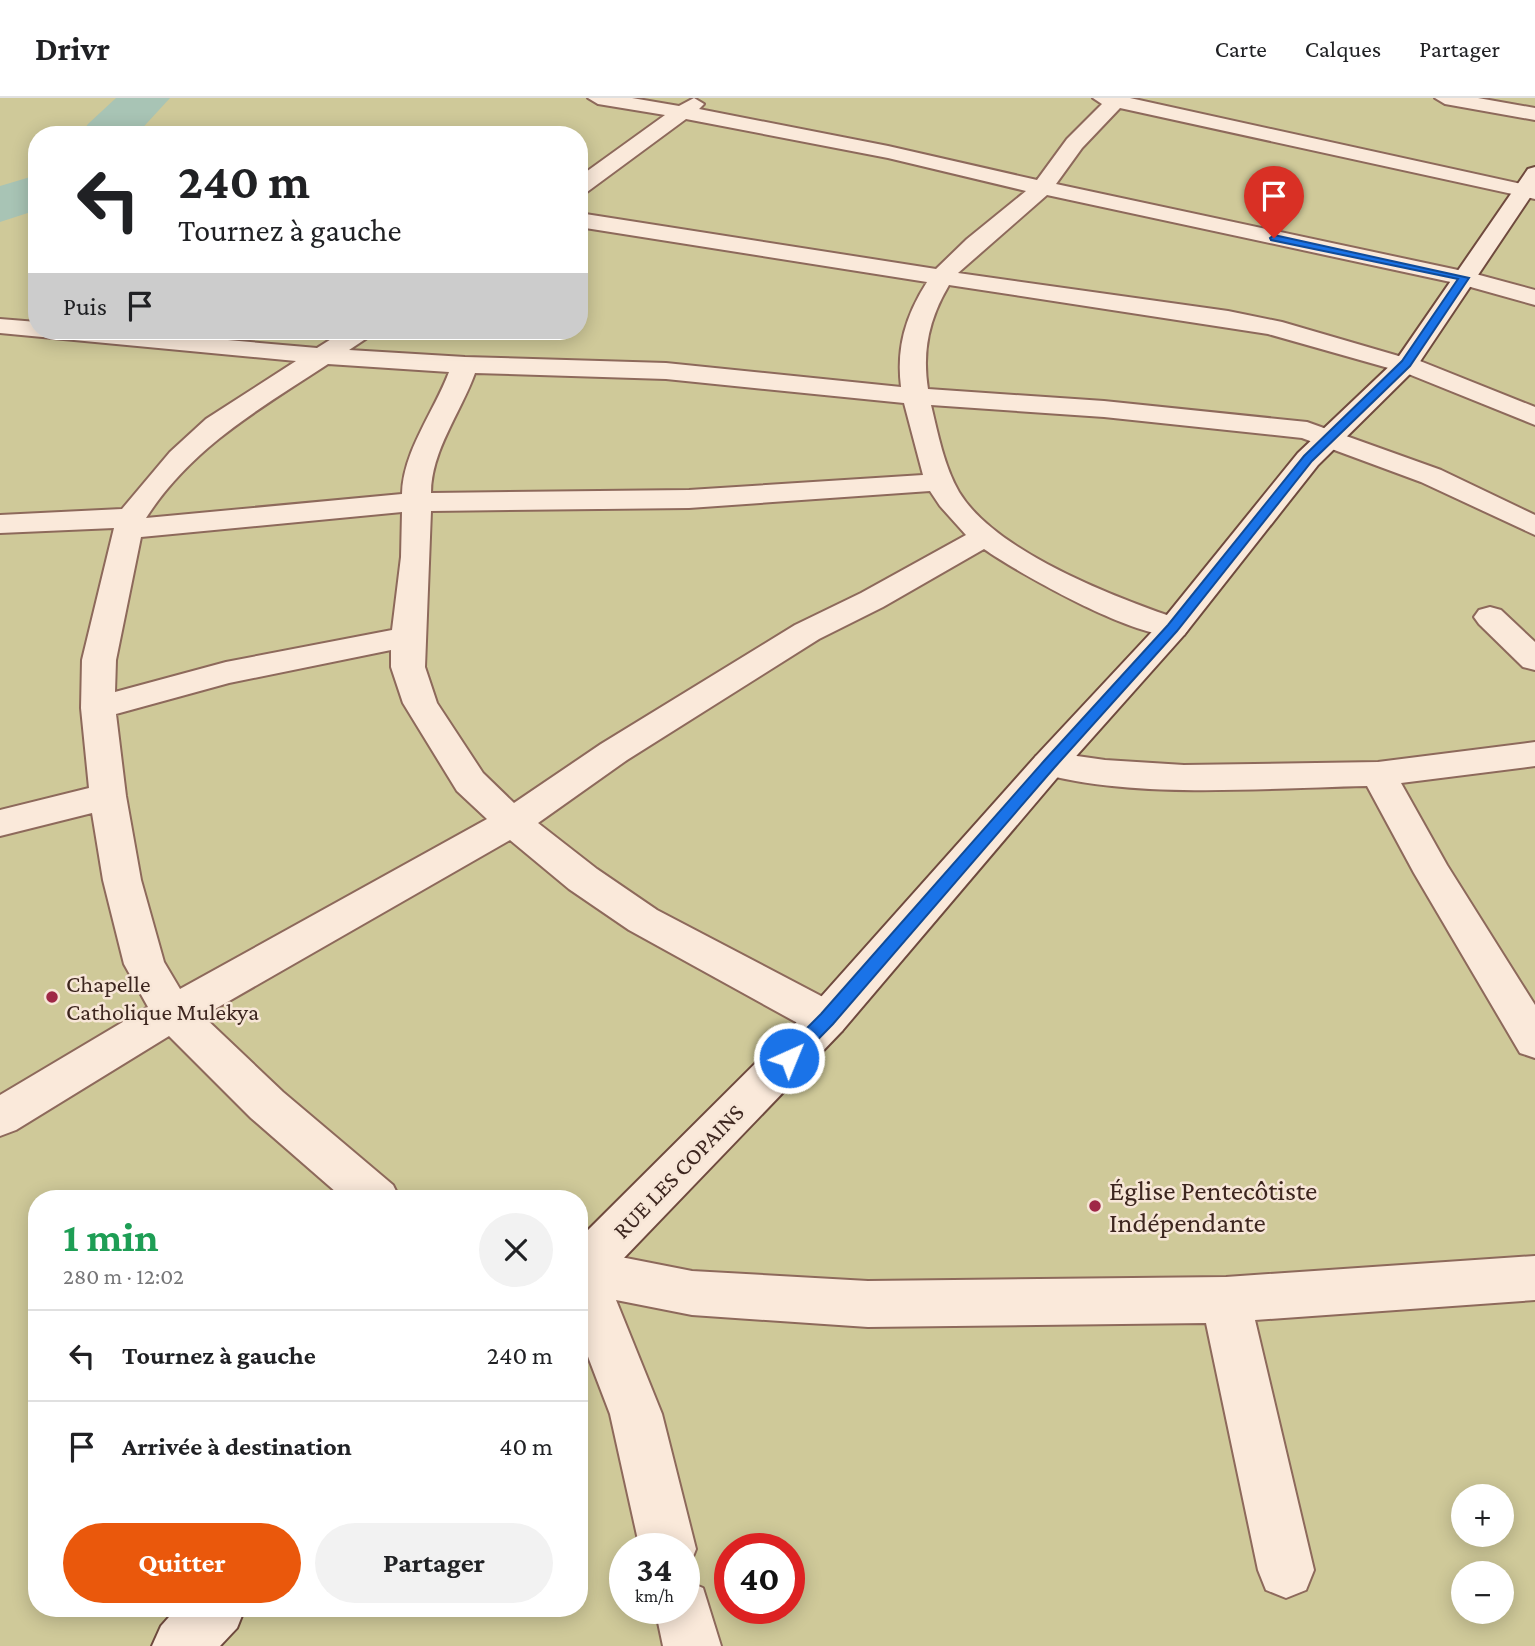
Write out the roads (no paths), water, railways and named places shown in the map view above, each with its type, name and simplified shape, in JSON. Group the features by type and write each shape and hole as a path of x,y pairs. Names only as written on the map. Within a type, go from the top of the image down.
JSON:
{"street":[{"path":"598,98 863,146 1042,188 1464,278 1535,298"},
{"path":"588,180 681,111 703,98"},
{"path":"1445,98 1535,114"},
{"path":"1173,628 1118,610 1058,581 986,536 966,519 940,482 911,372 912,342 917,323 943,277 988,233 1042,188 1072,146 1113,99 1531,185"},
{"name":"RUE LES COPAINS","path":"588,1264 827,1019 1049,764 1173,628 1308,459 1405,365 1531,185"},
{"path":"588,221 1262,325 1405,365 1535,417"},
{"path":"0,326 28,329"},
{"path":"145,340 322,356 465,365 666,371 916,396 1208,418 1307,430 1431,476 1535,526"},
{"path":"347,340 216,425 180,458 130,524 99,660 98,708 108,796 122,880 144,964 173,1013 267,1105 366,1190"},
{"path":"465,365 454,395 429,444 417,479 416,558 408,637 408,667 420,704 470,782 512,821 583,879 643,920 827,1019"},
{"path":"0,524 130,524 416,502 690,499 940,482"},
{"path":"0,1117 173,1013 512,821 614,752 807,632 872,600 986,536"},
{"path":"1490,617 1535,660"},
{"path":"98,708 226,673 408,637"},
{"path":"1049,764 1105,772 1184,777 1378,774 1535,754"},
{"path":"1378,774 1433,873 1535,1041"},
{"path":"0,823 108,796"},
{"path":"588,1274 692,1293 868,1304 1226,1300 1535,1278"},
{"path":"588,1292 636,1414 664,1533"},
{"path":"1226,1300 1286,1570"},
{"path":"181,1646 208,1617"},
{"path":"687,1624 692,1646"}],"waterway":[{"path":"115,126 145,98"},
{"path":"0,205 28,194"}],"place":[{"name":"Chapelle Catholique Mulekya","path":"52,997"},
{"name":"Église Pentecôtiste Indépendante","path":"1095,1206"}]}
